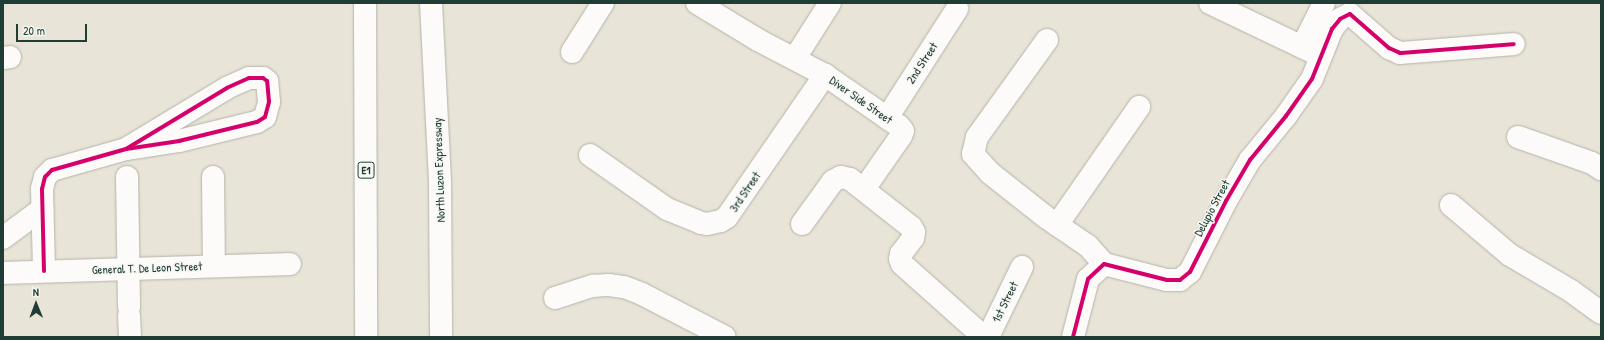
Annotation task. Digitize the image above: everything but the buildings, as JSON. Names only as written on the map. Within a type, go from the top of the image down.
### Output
[{"type":"main road","name":"E1","points":[[365,3],[366,337]]},
{"type":"main road","name":"North Luzon Expressway","points":[[431,3],[435,57],[440,182],[441,337]]},
{"type":"main road","points":[[435,57],[440,3]]},
{"type":"main road","points":[[572,52],[603,3]]},
{"type":"main road","points":[[795,58],[830,3]]},
{"type":"main road","points":[[1210,3],[1312,52],[1324,3]]},
{"type":"main road","name":"Diver Side Street","points":[[703,4],[758,40],[825,75],[887,118],[903,131],[864,189]]},
{"type":"main road","name":"2nd Street","points":[[887,118],[957,9]]},
{"type":"main road","name":"Delupio Street","points":[[1104,264],[1167,280],[1180,280],[1190,272],[1226,201],[1250,160],[1286,116],[1312,79],[1312,52],[1340,19],[1350,14],[1389,48],[1400,53],[1514,44]]},
{"type":"main road","points":[[1047,40],[977,136],[973,154],[990,173],[1057,225],[1088,246],[1104,264],[1088,279],[1073,337]]},
{"type":"main road","name":"3rd Street","points":[[590,155],[667,209],[701,223],[707,224],[722,221],[727,217],[825,75]]},
{"type":"main road","points":[[44,271],[42,189],[45,177],[52,170],[126,149],[179,141],[257,122],[264,117],[269,102],[267,81],[263,78],[249,78],[227,88],[126,149]]},
{"type":"main road","points":[[1057,225],[1139,107]]},
{"type":"main road","points":[[1518,137],[1592,164],[1601,169]]},
{"type":"main road","points":[[127,177],[129,320]]},
{"type":"main road","points":[[213,177],[214,266]]},
{"type":"main road","points":[[802,224],[833,181],[841,177],[850,179],[912,227],[914,232],[913,238],[901,254],[900,259],[902,264],[984,337]]},
{"type":"main road","points":[[1452,205],[1510,255],[1571,291],[1601,313]]},
{"type":"main road","points":[[3,238],[42,209]]},
{"type":"main road","name":"General T. De Leon Street","points":[[3,273],[290,264]]},
{"type":"main road","name":"1st Street","points":[[988,337],[1022,267]]},
{"type":"main road","points":[[555,298],[593,286],[609,285],[624,287],[642,294],[725,337]]},
{"type":"cycle path","points":[[1073,337],[1088,279],[1104,264],[1167,280],[1180,280],[1190,272],[1226,201],[1250,160],[1286,116],[1312,79],[1332,29],[1340,19],[1350,14],[1389,48],[1400,53],[1514,44]]},
{"type":"cycle path","points":[[44,271],[42,189],[45,177],[52,170],[126,149],[179,141],[257,122],[265,117],[269,102],[267,81],[263,78],[249,78],[227,88],[126,149]]}]
